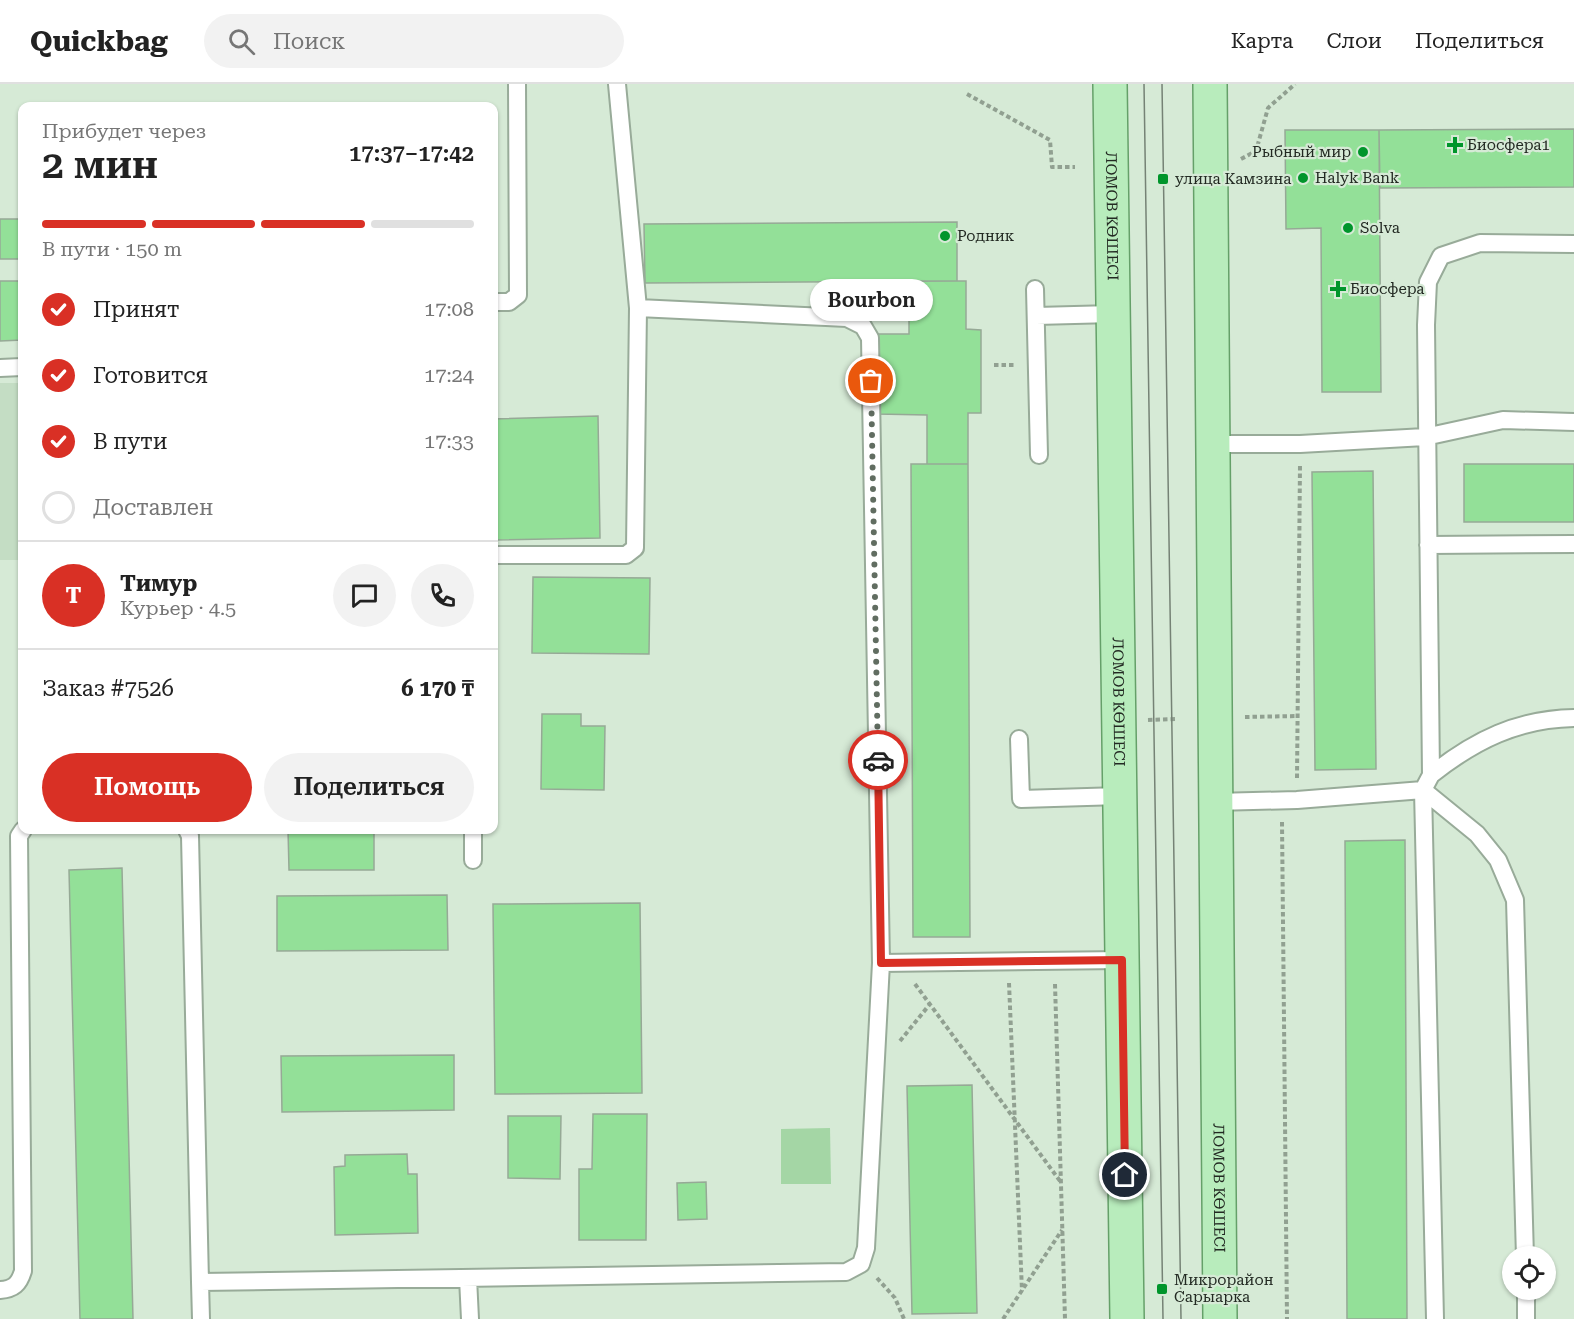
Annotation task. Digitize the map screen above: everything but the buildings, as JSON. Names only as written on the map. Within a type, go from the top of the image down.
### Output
[{"type":"main road","name":"ЛОМОВ КӨШЕСІ","points":[[1110,84],[1127,1319]]},
{"type":"main road","name":"ЛОМОВ КӨШЕСІ","points":[[1210,84],[1220,1319]]},
{"type":"lane","points":[[498,302],[509,302],[518,295],[517,84]]},
{"type":"lane","points":[[498,555],[626,555],[635,548],[638,308],[617,84]]},
{"type":"lane","points":[[1431,774],[1425,437],[1428,282],[1441,256],[1480,243],[1574,244]]},
{"type":"lane","points":[[1035,289],[1039,455]]},
{"type":"lane","points":[[200,1282],[846,1272],[861,1264],[866,1248],[881,963],[870,338],[863,326],[847,318],[638,308]]},
{"type":"lane","points":[[1036,316],[1113,314]]},
{"type":"lane","points":[[0,368],[18,367]]},
{"type":"lane","points":[[1213,444],[1300,444],[1425,437],[1503,420],[1574,422]]},
{"type":"lane","points":[[1428,545],[1574,544]]},
{"type":"lane","points":[[1435,1319],[1423,790],[1431,774],[1464,749],[1508,729],[1574,718]]},
{"type":"lane","points":[[1019,739],[1021,799],[1119,796]]},
{"type":"lane","points":[[1215,802],[1289,800],[1423,790],[1477,834],[1498,860],[1515,900],[1525,1246]]},
{"type":"lane","points":[[0,1290],[9,1289],[19,1283],[23,1271],[20,834]]},
{"type":"lane","points":[[189,834],[201,1319]]},
{"type":"lane","points":[[473,834],[473,860]]},
{"type":"lane","points":[[881,963],[1122,960]]},
{"type":"lane","points":[[468,1278],[470,1319]]},
{"type":"lane","points":[[1526,1300],[1526,1319]]},
{"type":"path","points":[[1235,163],[1256,151],[1268,108],[1295,84]]},
{"type":"path","points":[[966,94],[1050,140],[1052,167],[1075,167]]},
{"type":"path","points":[[1287,1319],[1289,800],[1297,716],[1300,444]]},
{"type":"path","points":[[1238,717],[1297,716]]},
{"type":"path","points":[[1144,720],[1177,719]]},
{"type":"path","points":[[1055,961],[1065,1319]]},
{"type":"path","points":[[1008,962],[1017,1122],[1022,1291]]},
{"type":"path","points":[[899,963],[1061,1182]]},
{"type":"path","points":[[876,1072],[930,1004]]},
{"type":"path","points":[[1003,1319],[1062,1230]]},
{"type":"path","points":[[861,1264],[889,1290],[904,1319]]},
{"type":"shaded area","points":[[0,383],[18,383],[18,560],[0,560]]},
{"type":"green space","points":[[830,1128],[831,1184],[781,1184],[781,1129]]},
{"type":"tram line","points":[[1144,84],[1163,1319]]},
{"type":"tram line","points":[[1162,84],[1181,1319]]},
{"type":"way so far","points":[[871,381],[878,760]]},
{"type":"place","name":"Биосфера1","points":[[1455,145]]},
{"type":"place","name":"Рыбный мир","points":[[1363,152]]},
{"type":"place","name":"Halyk Bank","points":[[1303,178]]},
{"type":"place","name":"улица Камзина","points":[[1163,179]]},
{"type":"place","name":"Solva","points":[[1348,228]]},
{"type":"place","name":"Родник","points":[[945,236]]},
{"type":"place","name":"Биосфера","points":[[1338,289]]},
{"type":"place","name":"Bourbon","points":[[871,381]]},
{"type":"place","name":"Микрорайон Сарыарка","points":[[1162,1289]]},
{"type":"route","points":[[878,760],[881,963],[1122,960],[1125,1175]]}]
